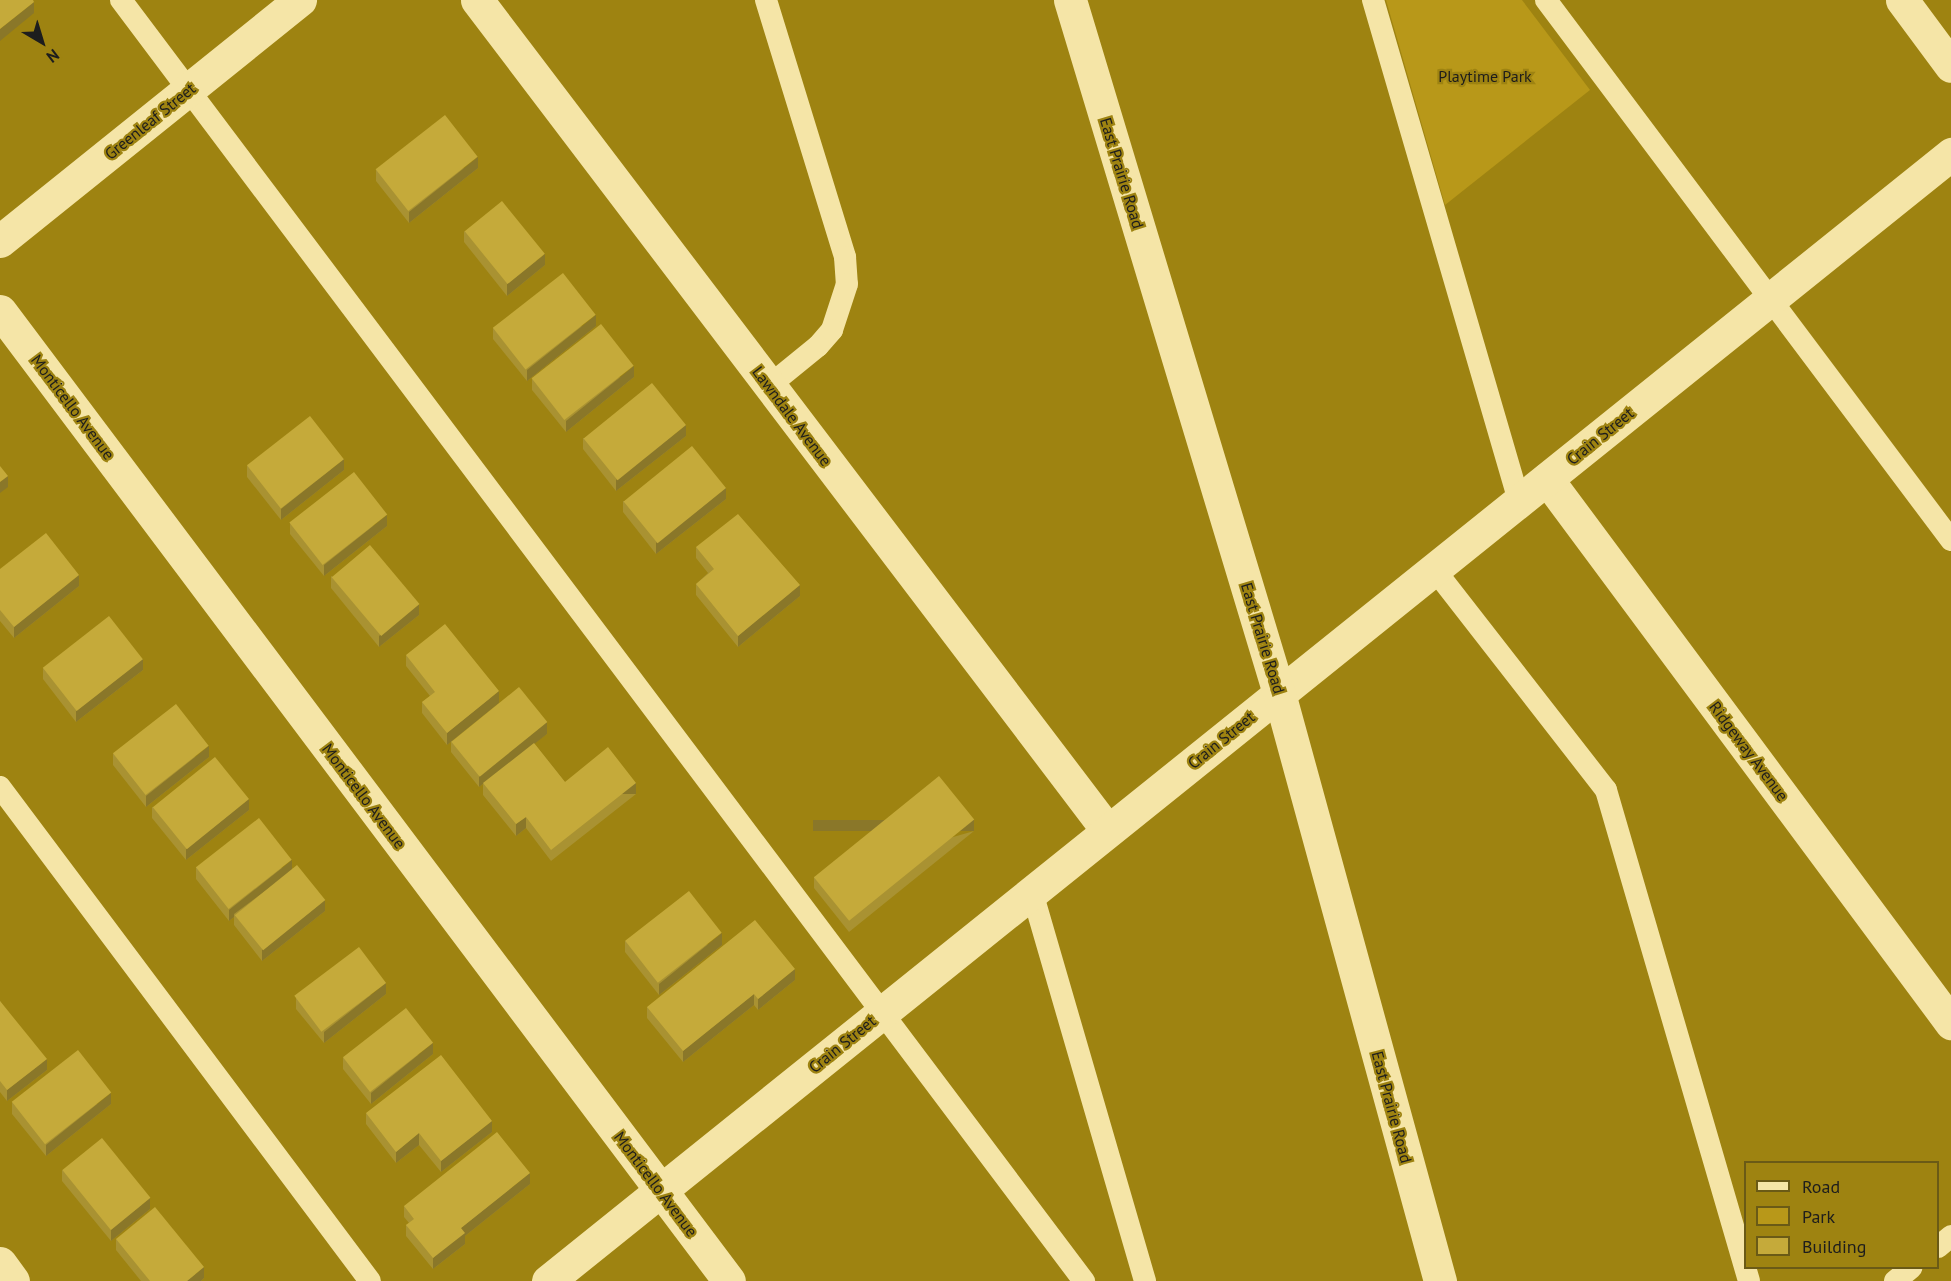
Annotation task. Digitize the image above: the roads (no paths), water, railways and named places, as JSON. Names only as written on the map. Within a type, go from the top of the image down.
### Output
[{"type":"street","name":"Greenleaf Street","points":[[0,241],[300,0]]},
{"type":"street","name":"Lawndale Avenue","points":[[477,0],[1108,831]]},
{"type":"street","name":"East Prairie Road","points":[[1070,0],[1279,693],[1440,1281]]},
{"type":"street","points":[[1902,0],[1951,66]]},
{"type":"street","name":"Crain Street","points":[[548,1281],[1951,154]]},
{"type":"street","name":"Monticello Avenue","points":[[0,311],[729,1281]]},
{"type":"street","name":"Ridgeway Avenue","points":[[1546,479],[1951,1023]]},
{"type":"street","points":[[0,1263],[14,1281]]},
{"type":"lane","points":[[121,0],[884,1011],[1084,1281]]},
{"type":"lane","points":[[766,0],[845,257],[847,285],[832,330],[818,346],[769,386]]},
{"type":"lane","points":[[1373,0],[1519,501]]},
{"type":"lane","points":[[1546,0],[1951,540]]},
{"type":"lane","points":[[1434,569],[1606,790],[1744,1264]]},
{"type":"lane","points":[[0,787],[370,1281]]},
{"type":"lane","points":[[1032,892],[1145,1281]]},
{"type":"lane","points":[[1939,1246],[1951,1236]]},
{"type":"lane","points":[[1894,1281],[1910,1269]]},
{"type":"park label","name":"Playtime Park","points":[[1485,76]]}]
